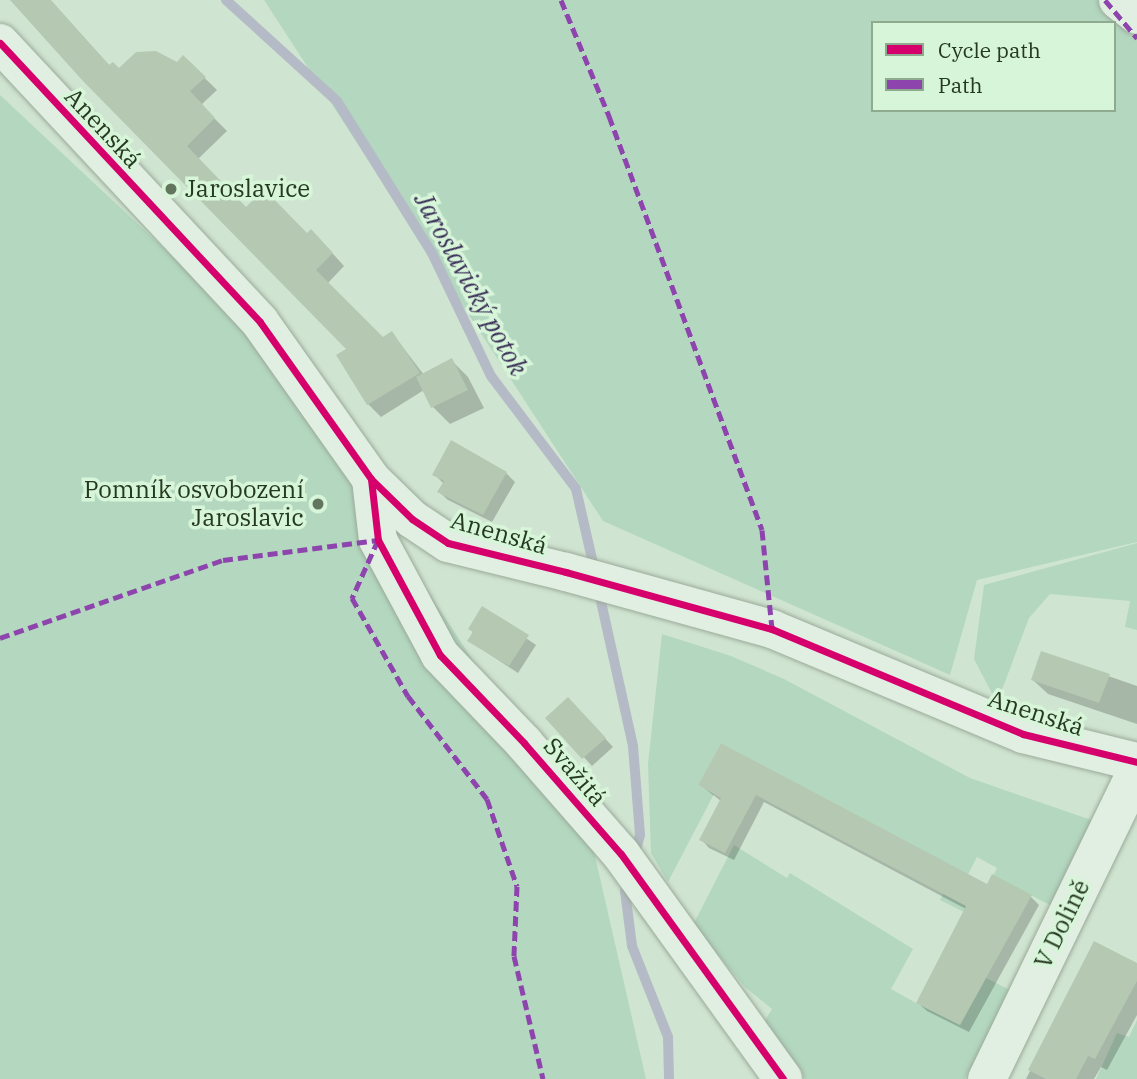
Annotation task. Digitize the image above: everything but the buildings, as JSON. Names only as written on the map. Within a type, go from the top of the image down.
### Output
[{"type":"street","points":[[1118,0],[1137,15]]},
{"type":"street","name":"Anenská","points":[[0,43],[260,322],[371,479],[412,519],[448,544],[566,572],[772,629],[1023,733],[1137,762]]},
{"type":"street","name":"Svažitá","points":[[371,479],[378,540],[440,655],[524,743],[631,868],[783,1079]]},
{"type":"street","name":"V Dolině","points":[[987,1079],[1137,770]]},
{"type":"green space","points":[[264,0],[1137,0],[1137,542],[977,580],[950,675],[603,521]]},
{"type":"green space","points":[[0,95],[267,345],[592,843],[646,1079],[0,1079]]},
{"type":"green space","points":[[1137,543],[1137,630],[1125,627],[1130,601],[1050,594],[1029,618],[997,703],[974,659],[984,585]]},
{"type":"green space","points":[[662,634],[731,656],[784,679],[970,778],[1097,822],[1060,910],[993,876],[997,868],[977,857],[962,886],[981,896],[968,914],[940,900],[956,869],[721,743],[698,785],[714,794],[668,882],[651,853],[648,764]]},
{"type":"green space","points":[[734,845],[787,878],[790,873],[913,949],[891,989],[916,1003],[960,1025],[986,978],[1014,992],[965,1079],[805,1079],[764,1022],[772,1009],[745,987],[693,925]]},
{"type":"green space","points":[[1137,1020],[1137,1079],[1096,1079],[1117,1033],[1129,1037]]},
{"type":"waterway","name":"Jaroslavický potok","points":[[226,0],[337,101],[432,253],[491,376],[576,489],[595,572]]},
{"type":"waterway","name":"Jaroslavický potok","points":[[598,588],[633,746],[640,835],[634,857]]},
{"type":"waterway","name":"Jaroslavický potok","points":[[628,880],[625,891],[632,946],[668,1037],[669,1079]]},
{"type":"marked path","points":[[561,0],[609,116],[762,530],[772,629]]},
{"type":"marked path","points":[[1105,0],[1137,38]]},
{"type":"marked path","points":[[378,540],[352,598],[408,696],[487,799],[517,886],[514,956],[543,1079]]},
{"type":"marked path","points":[[0,638],[223,560],[378,540]]},
{"type":"cycle path","points":[[0,43],[260,322],[371,479],[412,519],[448,543],[566,572],[772,629],[1023,734],[1137,762]]},
{"type":"cycle path","points":[[371,479],[378,540],[440,655],[524,743],[621,854],[783,1079]]},
{"type":"place","name":"Jaroslavice","points":[[171,189]]},
{"type":"place","name":"Pomník osvobození Jaroslavic","points":[[318,504]]}]
